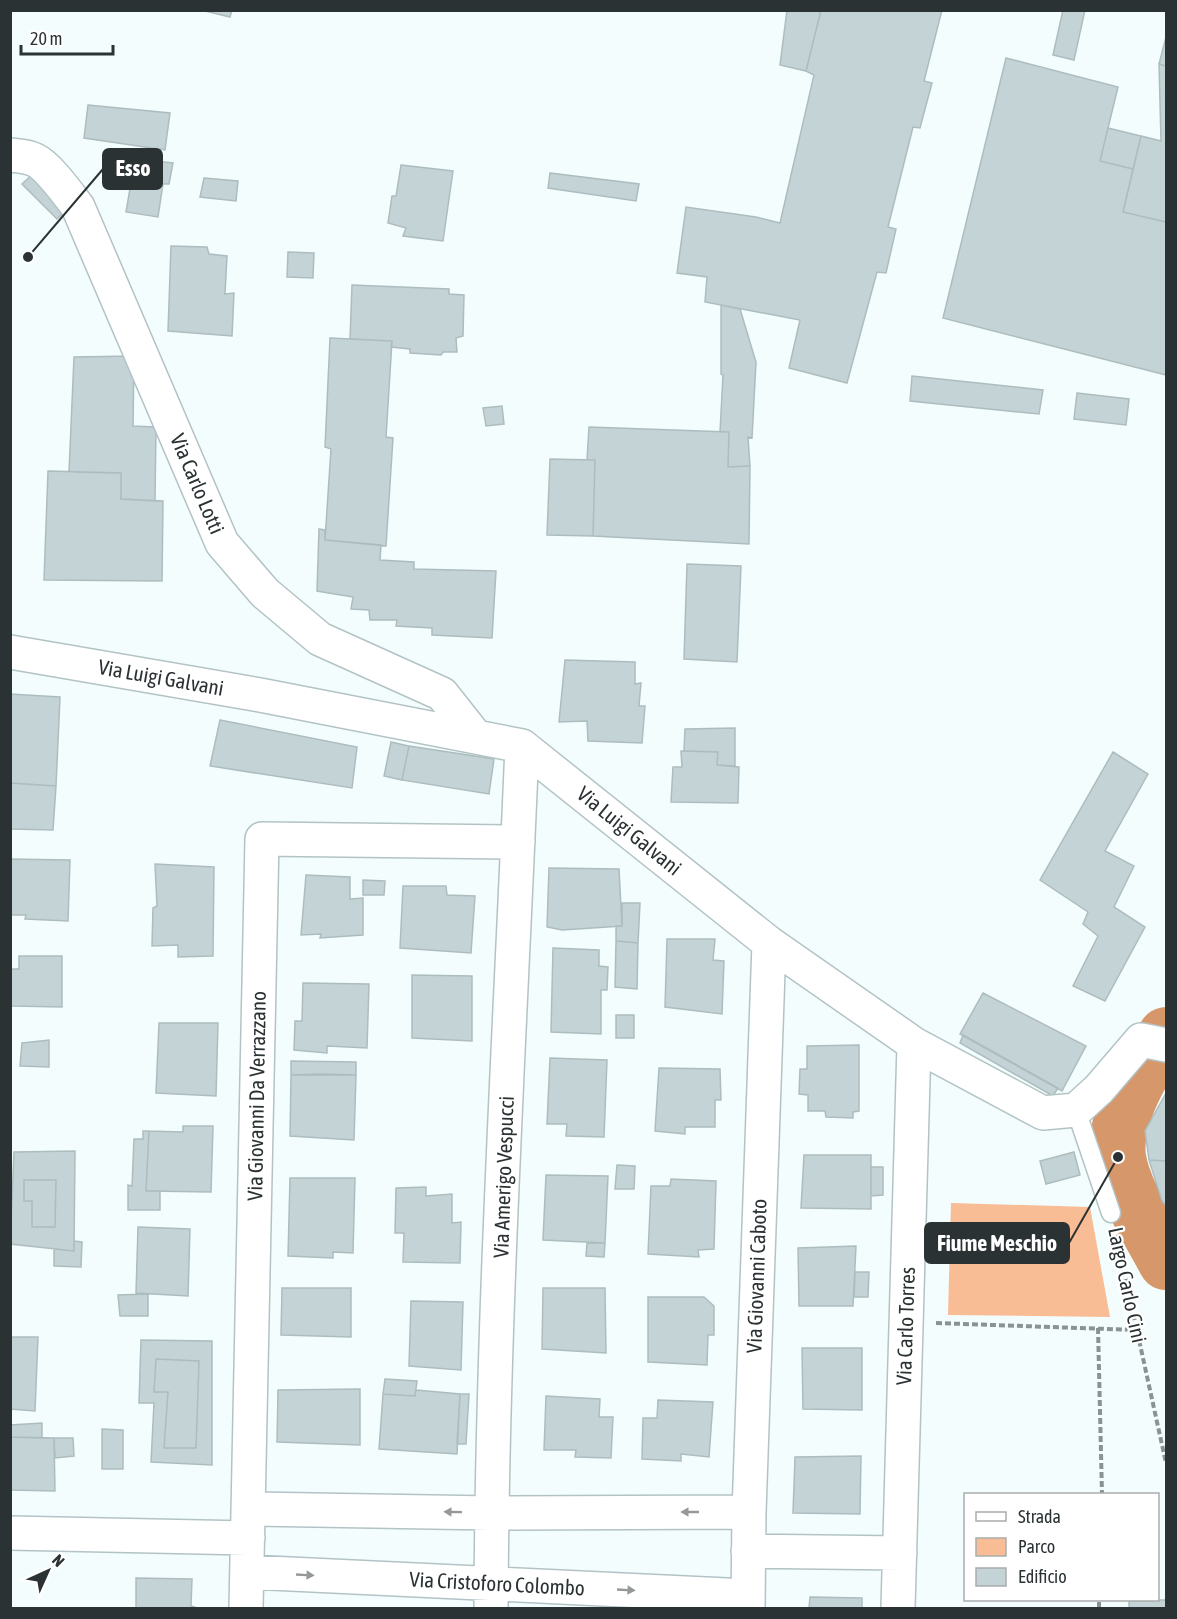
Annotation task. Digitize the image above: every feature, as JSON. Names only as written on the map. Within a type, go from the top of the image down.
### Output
[{"type":"street","name":"Via Carlo Lotti","points":[[10,155],[37,160],[78,207],[222,543],[265,593],[320,639],[442,694],[476,737]]},
{"type":"street","name":"Via Luigi Galvani","points":[[10,652],[260,694],[522,746],[769,944],[914,1044],[1043,1113],[1076,1110]]},
{"type":"street","name":"Via Amerigo Vespucci","points":[[491,1596],[491,1513],[500,1259],[522,746]]},
{"type":"street","name":"Via Giovanni Da Verrazzano","points":[[246,1608],[262,839],[518,842]]},
{"type":"street","name":"Via Giovanni Caboto","points":[[748,1602],[749,1512],[769,944]]},
{"type":"street","points":[[1076,1110],[1154,1043]]},
{"type":"street","name":"Via Carlo Torres","points":[[898,1608],[914,1044]]},
{"type":"street","points":[[10,1533],[491,1513],[749,1512]]},
{"type":"street","points":[[748,1551],[900,1553]]},
{"type":"street","name":"Via Cristoforo Colombo","points":[[247,1572],[491,1596],[748,1602]]},
{"type":"lane","name":"Largo Carlo Cini","points":[[1076,1110],[1111,1213]]},
{"type":"path","name":"Largo Carlo Cini","points":[[1111,1213],[1167,1463]]},
{"type":"path","points":[[937,1311],[936,1323],[1137,1330]]},
{"type":"path","points":[[1098,1328],[1102,1493]]},
{"type":"green space","points":[[951,1203],[1090,1207],[1110,1317],[948,1315]]},
{"type":"building","points":[[201,10],[232,10],[230,17]]},
{"type":"building","points":[[787,10],[821,10],[806,71],[780,65]]},
{"type":"building","points":[[821,10],[942,10],[924,81],[932,83],[920,128],[913,127],[888,227],[896,229],[886,273],[877,272],[847,383],[789,368],[800,320],[705,302],[707,277],[677,273],[686,207],[756,217],[780,223],[814,75],[806,71]]},
{"type":"building","points":[[1063,10],[1085,10],[1074,60],[1053,55]]},
{"type":"building","points":[[1166,37],[1166,66],[1159,64]]},
{"type":"building","points":[[1006,58],[1118,87],[1100,161],[1133,169],[1123,212],[1166,222],[1166,375],[943,318]]},
{"type":"building","points":[[1159,64],[1166,66],[1166,222],[1123,212],[1141,136],[1161,141]]},
{"type":"building","points":[[88,105],[170,113],[165,150],[84,138]]},
{"type":"building","points":[[1108,128],[1141,136],[1133,169],[1100,161]]},
{"type":"building","points":[[135,159],[173,163],[169,184],[163,184],[158,217],[126,212]]},
{"type":"building","points":[[401,165],[453,171],[443,241],[403,236],[406,228],[388,223],[392,196],[396,196]]},
{"type":"building","points":[[34,173],[68,208],[57,219],[22,184]]},
{"type":"building","points":[[550,173],[639,184],[636,201],[548,188]]},
{"type":"building","points":[[204,178],[238,181],[236,201],[200,197]]},
{"type":"building","points":[[171,246],[207,247],[209,254],[227,256],[225,294],[234,293],[232,336],[168,331]]},
{"type":"building","points":[[288,252],[314,253],[313,278],[287,277]]},
{"type":"building","points":[[352,285],[449,289],[449,294],[464,295],[463,336],[456,338],[457,352],[443,352],[441,355],[410,353],[410,349],[391,347],[392,341],[350,339]]},
{"type":"building","points":[[721,305],[740,309],[756,362],[752,438],[748,437],[750,466],[728,467],[729,432],[720,432],[723,375],[721,374]]},
{"type":"building","points":[[330,338],[392,341],[386,437],[393,438],[386,546],[325,540],[331,449],[325,447]]},
{"type":"building","points":[[134,356],[133,426],[156,427],[155,501],[121,499],[121,473],[69,472],[74,357]]},
{"type":"building","points":[[912,376],[1043,390],[1039,414],[910,401]]},
{"type":"building","points":[[1077,393],[1129,399],[1126,425],[1074,419]]},
{"type":"building","points":[[502,406],[504,424],[486,426],[483,408]]},
{"type":"building","points":[[589,427],[729,432],[728,467],[750,466],[749,544],[593,536],[595,460],[587,460]]},
{"type":"building","points":[[550,459],[595,460],[593,536],[547,535]]},
{"type":"building","points":[[48,471],[121,473],[121,499],[163,501],[162,581],[44,580]]},
{"type":"building","points":[[319,529],[325,530],[325,540],[381,545],[380,560],[414,562],[414,569],[496,571],[492,638],[432,635],[432,628],[396,626],[397,620],[370,620],[369,610],[351,609],[353,597],[317,591]]},
{"type":"building","points":[[687,564],[741,566],[737,662],[684,659]]},
{"type":"building","points":[[565,660],[635,662],[635,684],[641,683],[639,706],[645,706],[642,743],[588,741],[587,721],[559,722]]},
{"type":"building","points":[[10,694],[60,697],[56,786],[10,783]]},
{"type":"building","points":[[220,720],[357,747],[352,788],[210,766]]},
{"type":"building","points":[[735,728],[735,766],[717,765],[718,752],[684,751],[685,729]]},
{"type":"building","points":[[391,742],[409,746],[402,780],[384,776]]},
{"type":"building","points":[[409,746],[494,759],[489,794],[402,780]]},
{"type":"building","points":[[681,751],[718,752],[717,765],[739,767],[738,803],[671,802],[673,767],[682,767]]},
{"type":"building","points":[[1113,752],[1148,774],[1105,851],[1134,866],[1114,907],[1145,927],[1105,1001],[1073,986],[1098,936],[1083,924],[1088,912],[1040,880]]},
{"type":"building","points":[[10,783],[56,786],[53,830],[10,829]]},
{"type":"building","points":[[10,859],[70,860],[68,921],[25,919],[26,915],[10,915]]},
{"type":"building","points":[[155,864],[214,867],[213,956],[178,957],[178,945],[152,946],[153,908],[157,906]]},
{"type":"building","points":[[549,868],[619,869],[622,926],[562,930],[547,927]]},
{"type":"building","points":[[306,875],[350,877],[350,899],[363,898],[363,935],[320,938],[321,934],[301,935]]},
{"type":"building","points":[[363,880],[385,881],[384,895],[363,895]]},
{"type":"building","points":[[403,886],[446,886],[447,895],[475,896],[471,953],[400,948]]},
{"type":"building","points":[[622,903],[640,903],[638,943],[616,941],[616,926],[622,926]]},
{"type":"building","points":[[667,939],[715,939],[713,960],[724,961],[722,1014],[665,1007]]},
{"type":"building","points":[[616,941],[638,943],[637,989],[615,987]]},
{"type":"building","points":[[553,948],[599,950],[599,966],[608,967],[607,990],[601,990],[601,1034],[551,1032]]},
{"type":"building","points":[[19,956],[62,956],[62,1007],[11,1006],[11,969],[19,969]]},
{"type":"building","points":[[412,975],[472,976],[472,1041],[412,1038]]},
{"type":"building","points":[[303,983],[369,984],[367,1048],[327,1046],[327,1053],[294,1050],[295,1021],[302,1021]]},
{"type":"building","points":[[983,993],[1086,1046],[1062,1091],[960,1034]]},
{"type":"building","points":[[616,1015],[634,1015],[634,1038],[616,1038]]},
{"type":"building","points":[[159,1023],[218,1023],[216,1096],[156,1093]]},
{"type":"building","points":[[963,1035],[1058,1088],[1053,1096],[960,1043]]},
{"type":"building","points":[[49,1040],[49,1067],[20,1066],[22,1043]]},
{"type":"building","points":[[859,1045],[859,1111],[853,1112],[853,1118],[826,1117],[825,1111],[808,1111],[808,1095],[799,1094],[800,1069],[807,1069],[807,1046]]},
{"type":"building","points":[[550,1058],[607,1060],[604,1137],[566,1136],[567,1124],[547,1124]]},
{"type":"building","points":[[291,1061],[356,1062],[356,1075],[291,1075]]},
{"type":"building","points":[[659,1068],[720,1069],[721,1100],[715,1100],[715,1127],[685,1127],[685,1134],[655,1131]]},
{"type":"building","points":[[291,1075],[356,1075],[354,1140],[290,1136]]},
{"type":"building","points":[[1166,1093],[1166,1161],[1149,1160],[1145,1131]]},
{"type":"building","points":[[183,1126],[213,1126],[211,1192],[146,1191],[149,1131],[183,1132]]},
{"type":"building","points":[[143,1131],[149,1131],[146,1191],[160,1191],[160,1210],[128,1210],[128,1185],[132,1186],[134,1139],[143,1139]]},
{"type":"building","points":[[75,1151],[74,1251],[10,1244],[14,1152]]},
{"type":"building","points":[[1074,1152],[1080,1175],[1046,1184],[1040,1161]]},
{"type":"building","points":[[804,1155],[871,1155],[871,1209],[801,1208]]},
{"type":"building","points":[[1149,1160],[1166,1161],[1166,1206],[1162,1201]]},
{"type":"building","points":[[617,1165],[635,1166],[634,1189],[615,1189]]},
{"type":"building","points":[[871,1167],[883,1167],[883,1195],[871,1196]]},
{"type":"building","points":[[546,1175],[608,1176],[605,1243],[543,1240]]},
{"type":"building","points":[[290,1178],[355,1178],[353,1253],[333,1252],[333,1258],[288,1256]]},
{"type":"building","points":[[671,1179],[716,1181],[714,1249],[698,1250],[699,1257],[648,1254],[651,1186],[670,1186]]},
{"type":"building","points":[[24,1180],[56,1180],[55,1227],[32,1227],[32,1201],[24,1201]]},
{"type":"building","points":[[426,1187],[426,1196],[452,1194],[452,1223],[461,1222],[460,1263],[403,1262],[404,1233],[395,1233],[396,1188]]},
{"type":"building","points":[[138,1227],[190,1229],[188,1296],[136,1293]]},
{"type":"building","points":[[74,1241],[82,1242],[81,1267],[54,1266],[54,1249],[74,1251]]},
{"type":"building","points":[[587,1243],[605,1243],[604,1257],[586,1256]]},
{"type":"building","points":[[856,1246],[853,1306],[799,1306],[798,1248]]},
{"type":"building","points":[[855,1272],[869,1272],[868,1297],[854,1297]]},
{"type":"building","points":[[282,1288],[351,1288],[351,1337],[281,1335]]},
{"type":"building","points":[[543,1288],[605,1288],[606,1353],[542,1349]]},
{"type":"building","points":[[148,1294],[148,1316],[120,1316],[118,1295]]},
{"type":"building","points":[[648,1297],[704,1297],[714,1306],[714,1335],[708,1335],[707,1365],[648,1362]]},
{"type":"building","points":[[411,1301],[463,1302],[461,1370],[409,1366]]},
{"type":"building","points":[[10,1337],[38,1337],[35,1411],[10,1409]]},
{"type":"building","points":[[141,1340],[212,1341],[212,1465],[151,1462],[154,1403],[139,1403]]},
{"type":"building","points":[[802,1348],[862,1348],[862,1410],[803,1409]]},
{"type":"building","points":[[156,1359],[199,1361],[196,1448],[164,1448],[168,1392],[154,1392]]},
{"type":"building","points":[[385,1379],[417,1381],[415,1396],[383,1394]]},
{"type":"building","points":[[360,1389],[360,1445],[277,1442],[278,1390]]},
{"type":"building","points":[[416,1390],[460,1394],[457,1454],[379,1449],[383,1394],[415,1396]]},
{"type":"building","points":[[460,1394],[469,1394],[466,1444],[457,1444]]},
{"type":"building","points":[[546,1396],[600,1399],[599,1417],[613,1417],[611,1458],[575,1457],[576,1450],[544,1450]]},
{"type":"building","points":[[658,1400],[713,1402],[709,1457],[681,1454],[681,1461],[642,1459],[643,1418],[657,1418]]},
{"type":"building","points":[[42,1423],[42,1438],[10,1437],[10,1425]]},
{"type":"building","points":[[102,1429],[123,1430],[123,1469],[102,1469]]},
{"type":"building","points":[[10,1437],[54,1438],[55,1491],[10,1490]]},
{"type":"building","points":[[54,1438],[73,1438],[74,1456],[55,1458]]},
{"type":"building","points":[[861,1456],[860,1514],[793,1513],[795,1457]]},
{"type":"building","points":[[136,1578],[192,1579],[191,1606],[197,1608],[136,1608]]},
{"type":"building","points":[[810,1597],[862,1598],[862,1608],[809,1608]]},
{"type":"building","points":[[1166,1600],[1166,1608],[1129,1608],[1129,1601]]},
{"type":"waterway","points":[[1166,1035],[1132,1093],[1120,1125],[1118,1142],[1118,1157],[1125,1183],[1166,1262]]},
{"type":"place","name":"Esso","points":[[28,257]]},
{"type":"place","name":"Fiume Meschio","points":[[1118,1157]]}]
